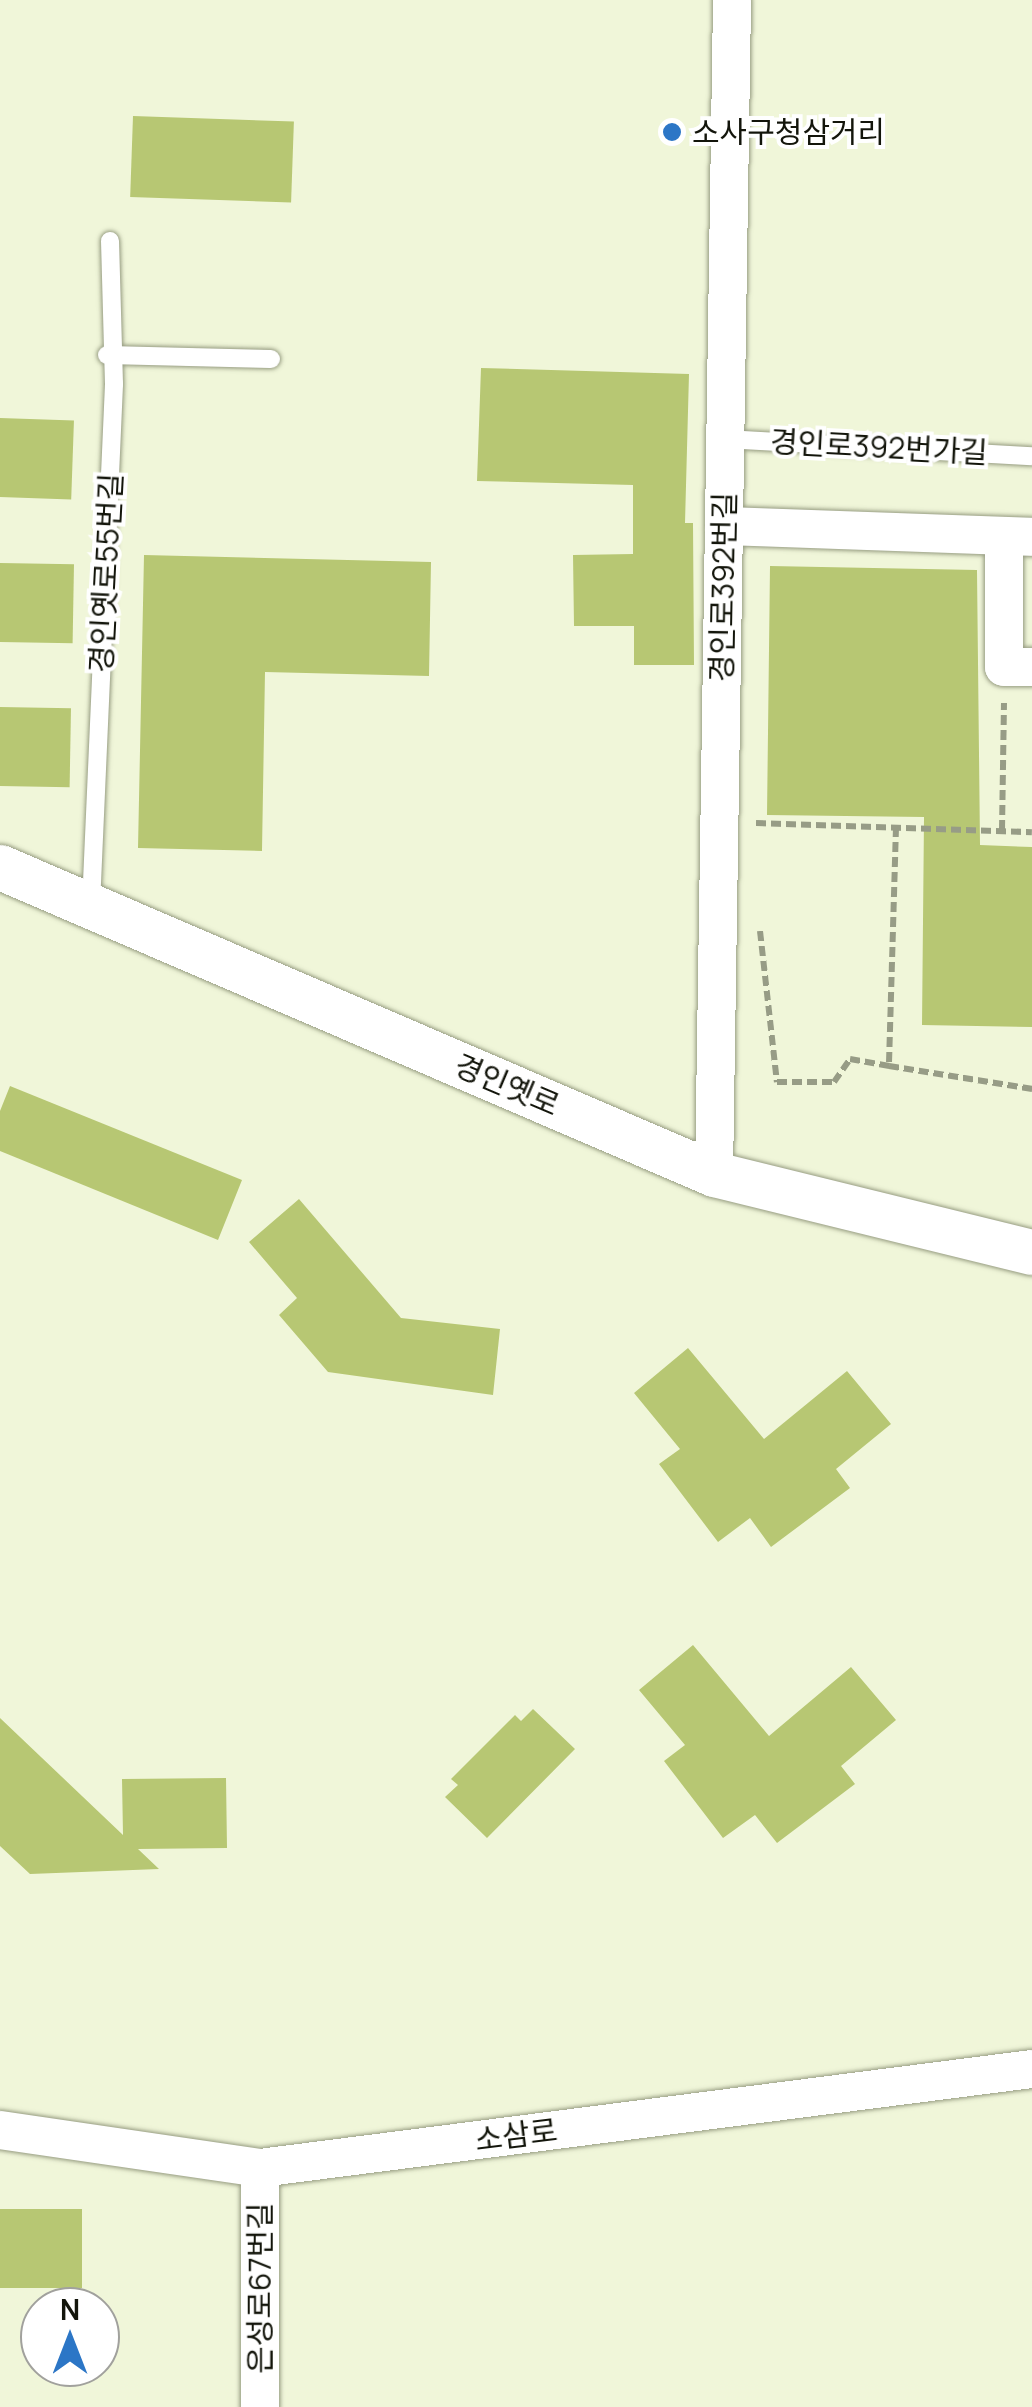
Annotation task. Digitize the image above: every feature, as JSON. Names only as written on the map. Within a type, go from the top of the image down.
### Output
[{"type":"street","name":"경인로392번길","points":[[714,1174],[732,0]]},
{"type":"street","points":[[724,526],[1018,536],[1018,667]]},
{"type":"street","name":"경인옛로","points":[[0,867],[714,1174],[1032,1252]]},
{"type":"street","name":"소삼로","points":[[0,2130],[260,2168],[1032,2068]]},
{"type":"street","name":"은성로67번길","points":[[260,2168],[260,2407]]},
{"type":"lane","name":"경인옛로55번길","points":[[91,906],[114,384],[108,354],[110,241]]},
{"type":"lane","points":[[108,354],[271,359]]},
{"type":"lane","name":"경인로392번가길","points":[[726,439],[1032,456]]},
{"type":"path","points":[[1002,831],[1018,667]]},
{"type":"path","points":[[720,821],[1032,832]]},
{"type":"path","points":[[889,1066],[896,828]]},
{"type":"path","points":[[760,924],[777,1082],[834,1082],[850,1060],[1032,1089]]},
{"type":"building","points":[[133,116],[294,122],[291,203],[130,197]]},
{"type":"building","points":[[481,368],[689,374],[685,523],[693,523],[694,665],[634,665],[634,626],[574,626],[573,555],[633,554],[633,485],[477,481]]},
{"type":"building","points":[[0,418],[74,421],[71,500],[0,497]]},
{"type":"building","points":[[144,555],[431,562],[429,676],[265,672],[262,851],[138,848]]},
{"type":"building","points":[[0,563],[74,564],[73,643],[0,642]]},
{"type":"building","points":[[770,566],[977,570],[980,845],[1032,847],[1032,1027],[922,1025],[924,817],[767,815]]},
{"type":"building","points":[[0,707],[71,708],[70,787],[0,786]]},
{"type":"building","points":[[10,1086],[242,1180],[218,1240],[0,1151],[0,1111]]},
{"type":"building","points":[[299,1199],[401,1318],[500,1329],[493,1395],[328,1372],[279,1315],[297,1298],[249,1242]]},
{"type":"building","points":[[688,1348],[764,1439],[847,1371],[891,1424],[836,1469],[850,1488],[771,1547],[750,1518],[718,1542],[659,1464],[680,1449],[634,1393]]},
{"type":"building","points":[[693,1645],[769,1736],[851,1667],[896,1720],[841,1766],[855,1784],[777,1843],[755,1815],[723,1838],[664,1761],[685,1745],[639,1690]]},
{"type":"building","points":[[533,1709],[575,1749],[487,1838],[445,1797],[458,1785],[451,1779],[515,1715],[521,1721]]},
{"type":"building","points":[[0,1718],[123,1835],[122,1779],[226,1778],[227,1848],[138,1849],[159,1869],[30,1874],[0,1846]]},
{"type":"building","points":[[0,2209],[82,2209],[82,2287],[0,2288]]},
{"type":"place","name":"소사구청삼거리","points":[[672,132]]}]
